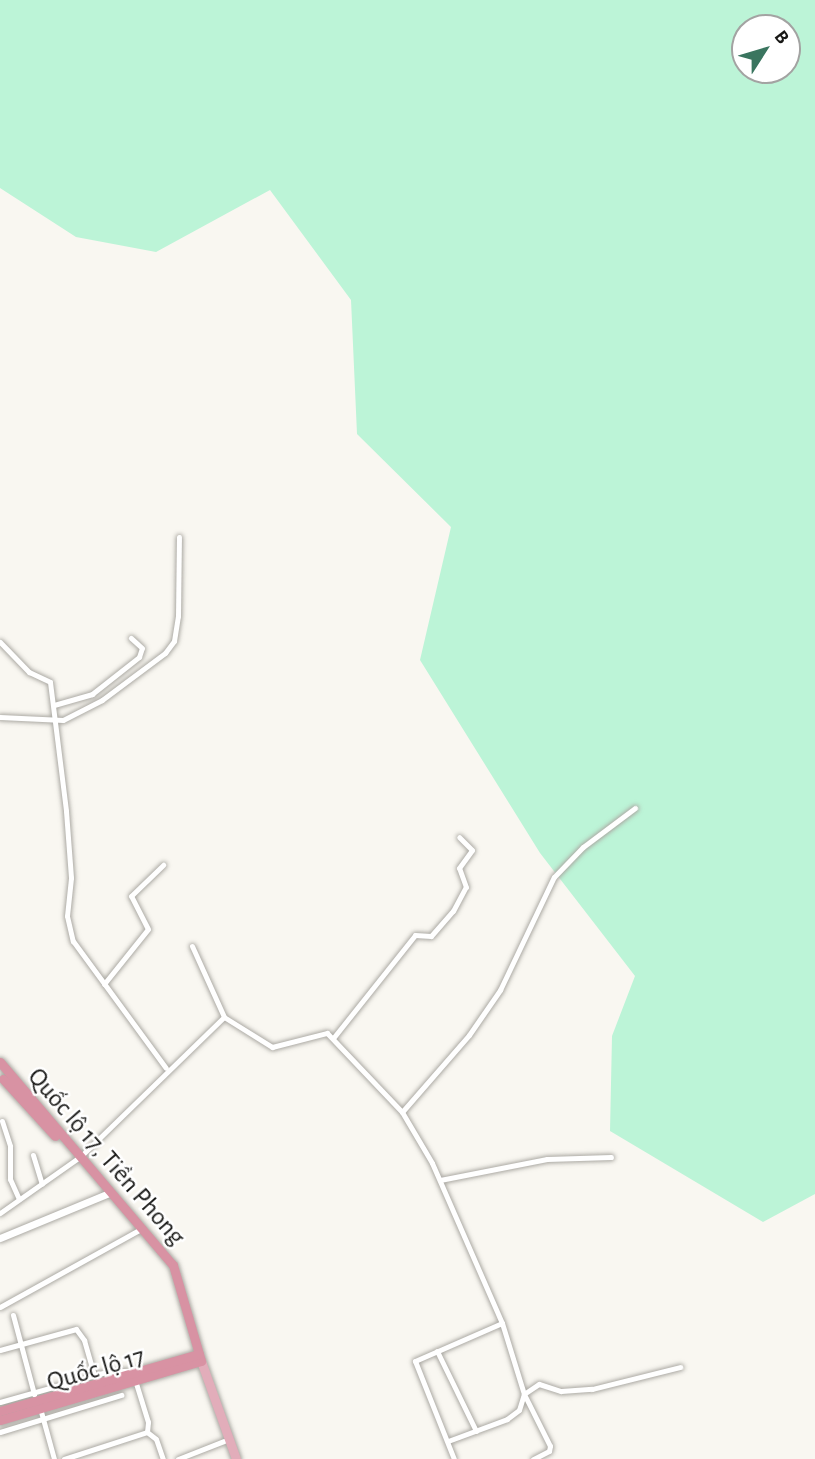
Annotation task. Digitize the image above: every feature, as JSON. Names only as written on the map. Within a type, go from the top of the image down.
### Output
[{"type":"highway","name":"Quốc lộ 17, Tiền Phong","points":[[0,1062],[78,1157]]},
{"type":"highway","points":[[0,1075],[100,1179],[141,1230],[177,1289],[198,1358]]},
{"type":"highway","name":"Quốc lộ 17, Tiền Phong","points":[[108,1189],[173,1265],[198,1358]]},
{"type":"highway","name":"Quốc lộ 17","points":[[0,1411],[198,1358]]},
{"type":"highway","name":"Quốc lộ 17","points":[[0,1420],[36,1401]]},
{"type":"main road","points":[[198,1358],[230,1459]]},
{"type":"main road","points":[[198,1358],[236,1459]]},
{"type":"street","points":[[0,718],[35,718],[52,723],[102,700],[174,640],[179,537]]},
{"type":"street","points":[[54,705],[92,694],[139,657],[142,648],[131,638]]},
{"type":"street","points":[[0,642],[29,672],[47,679],[54,705],[52,723],[71,862],[66,916],[73,941],[166,1068]]},
{"type":"street","points":[[402,1112],[469,1035],[500,990],[554,877],[583,847],[635,808]]},
{"type":"street","points":[[334,1037],[415,935],[431,936],[453,911],[466,887],[459,868],[472,850],[459,837]]},
{"type":"street","points":[[104,984],[148,929],[131,896],[163,865]]},
{"type":"street","points":[[192,946],[225,1017],[272,1047],[317,1032],[334,1037],[402,1112],[440,1180],[502,1324],[524,1394],[550,1446],[535,1459]]},
{"type":"street","points":[[0,1213],[78,1157],[166,1068],[225,1017]]},
{"type":"street","points":[[2,1121],[10,1146],[10,1179],[19,1199]]},
{"type":"street","points":[[33,1155],[42,1184]]},
{"type":"street","points":[[440,1180],[547,1159],[611,1157]]},
{"type":"street","points":[[0,1238],[108,1189]]},
{"type":"street","points":[[0,1307],[141,1230]]},
{"type":"street","points":[[13,1315],[54,1459]]},
{"type":"street","points":[[454,1459],[415,1360],[502,1324]]},
{"type":"street","points":[[0,1350],[76,1329],[84,1340],[94,1376]]},
{"type":"street","points":[[437,1351],[476,1431]]},
{"type":"street","points":[[448,1441],[507,1419],[519,1410],[524,1394],[538,1384],[561,1391],[592,1389],[680,1367]]},
{"type":"street","points":[[0,1402],[36,1401],[94,1376],[137,1376],[148,1422],[147,1432]]},
{"type":"street","points":[[0,1432],[121,1395]]},
{"type":"street","points":[[64,1459],[147,1432]]},
{"type":"street","points":[[147,1432],[156,1439],[163,1459]]},
{"type":"street","points":[[178,1459],[191,1457],[224,1441]]},
{"type":"green space","points":[[0,0],[815,0],[815,1194],[763,1222],[610,1131],[612,1036],[635,976],[540,853],[420,660],[451,527],[357,434],[351,300],[270,190],[156,252],[76,237],[0,188]]}]
